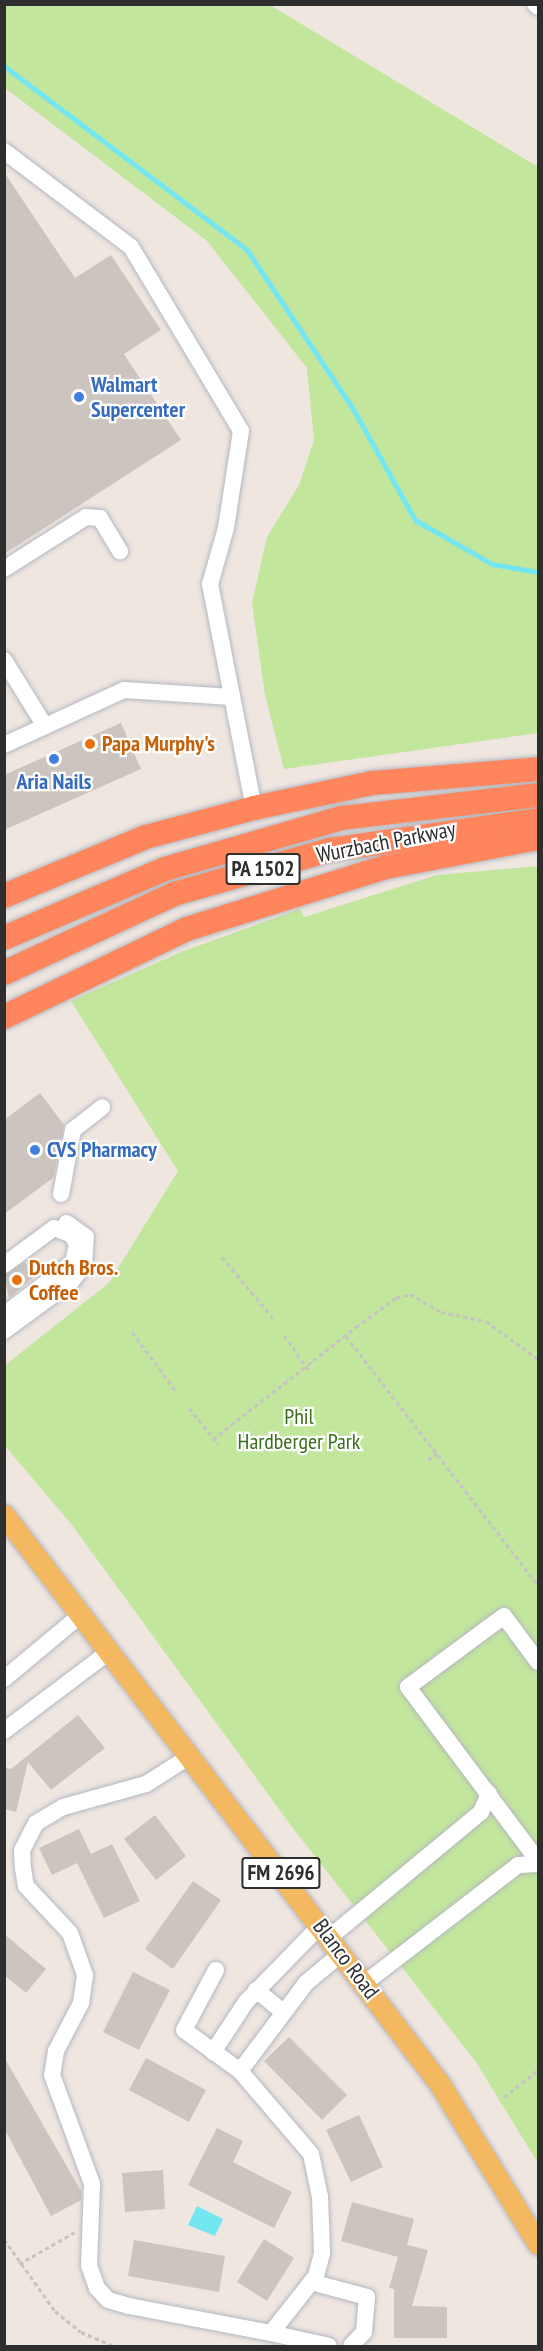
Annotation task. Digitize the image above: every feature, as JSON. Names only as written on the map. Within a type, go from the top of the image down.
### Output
[{"type":"highway","points":[[4,897],[146,837],[254,808],[373,783],[538,769]]},
{"type":"highway","name":"Wurzbach Parkway","points":[[4,938],[165,869],[342,818],[538,795]]},
{"type":"highway","name":"Wurzbach Parkway","points":[[4,973],[174,894],[330,850],[538,820]]},
{"type":"highway","points":[[4,1017],[187,929],[386,867],[538,838]]},
{"type":"main road","name":"Blanco Road","points":[[4,1515],[365,1983],[438,2083],[538,2244]]},
{"type":"lane","points":[[4,151],[131,248],[240,431],[226,528],[210,584],[254,808]]},
{"type":"lane","points":[[4,568],[86,517],[100,518],[120,551]]},
{"type":"lane","points":[[4,660],[45,726]]},
{"type":"lane","points":[[4,745],[131,689],[232,697]]},
{"type":"lane","points":[[61,1194],[73,1130],[102,1107]]},
{"type":"lane","points":[[4,1265],[65,1222],[79,1227],[88,1248],[84,1265],[71,1282],[4,1331]]},
{"type":"lane","points":[[4,1315],[73,1262],[77,1245],[72,1235],[54,1228]]},
{"type":"lane","points":[[4,1679],[82,1614]]},
{"type":"lane","points":[[365,1983],[518,1865],[538,1862],[408,1687],[504,1616],[538,1662]]},
{"type":"lane","points":[[4,1731],[110,1651]]},
{"type":"lane","points":[[190,1756],[137,1787],[63,1807],[36,1823],[22,1850],[26,1886],[70,1933],[85,1975],[81,2003],[56,2051],[52,2075],[92,2184],[89,2265],[97,2288],[108,2300],[328,2346]]},
{"type":"lane","points":[[213,2052],[256,1990],[331,1938],[481,1812],[489,1794]]},
{"type":"lane","points":[[240,2071],[282,2011],[306,1983],[331,1938]]},
{"type":"lane","points":[[216,1970],[184,2030],[240,2071],[311,2154],[322,2253],[311,2282],[271,2333]]},
{"type":"lane","points":[[256,1990],[282,2011]]},
{"type":"lane","points":[[311,2282],[368,2297],[364,2332],[351,2346]]},
{"type":"path","points":[[222,1257],[273,1318]]},
{"type":"path","points":[[213,1439],[396,1298],[410,1294],[441,1312],[486,1321],[538,1359]]},
{"type":"path","points":[[132,1332],[176,1391]]},
{"type":"path","points":[[284,1335],[310,1372]]},
{"type":"path","points":[[346,1336],[538,1585]]},
{"type":"path","points":[[189,1408],[218,1444]]},
{"type":"path","points":[[428,1460],[437,1453]]},
{"type":"path","points":[[504,2097],[538,2070]]},
{"type":"path","points":[[19,2265],[92,2222]]},
{"type":"path","points":[[4,2240],[19,2265],[68,2323],[114,2346]]},
{"type":"green space","points":[[4,5],[270,5],[538,167],[538,733],[284,769],[265,695],[252,603],[267,537],[299,485],[314,440],[307,368],[207,241],[5,88]]},
{"type":"green space","name":"Phil Hardberger Park","points":[[538,866],[538,2163],[476,2062],[292,1827],[72,1525],[5,1446],[4,1366],[109,1283],[178,1171],[71,1001],[181,952],[300,909],[304,917],[437,875]]},
{"type":"water","points":[[197,2206],[223,2219],[215,2236],[188,2225]]},
{"type":"building","name":"Walmart Supercenter","points":[[4,172],[75,278],[111,255],[161,330],[124,354],[181,440],[4,554]]},
{"type":"building","points":[[121,723],[141,769],[4,830],[4,775]]},
{"type":"building","name":"CVS Pharmacy","points":[[40,1093],[64,1125],[53,1178],[4,1214],[4,1120]]},
{"type":"building","name":"Dutch Bros. Coffee","points":[[25,1262],[35,1276],[9,1298],[4,1275]]},
{"type":"building","points":[[78,1715],[105,1748],[51,1790],[28,1762],[16,1812],[4,1809],[4,1767],[11,1769]]},
{"type":"building","points":[[155,1815],[186,1856],[156,1880],[124,1839]]},
{"type":"building","points":[[79,1829],[91,1854],[112,1844],[140,1901],[104,1918],[77,1863],[52,1875],[39,1848]]},
{"type":"building","points":[[193,1881],[221,1900],[173,1969],[145,1949]]},
{"type":"building","points":[[4,1934],[46,1969],[26,1993],[4,1975]]},
{"type":"building","points":[[133,1972],[170,1990],[139,2050],[103,2032]]},
{"type":"building","points":[[289,2037],[347,2095],[322,2120],[264,2061]]},
{"type":"building","points":[[4,2057],[81,2191],[81,2200],[51,2216],[4,2128]]},
{"type":"building","points":[[146,2058],[206,2090],[189,2122],[129,2090]]},
{"type":"building","points":[[359,2115],[383,2167],[351,2182],[326,2130]]},
{"type":"building","points":[[217,2128],[243,2141],[233,2162],[292,2192],[274,2228],[188,2185]]},
{"type":"building","points":[[163,2170],[165,2209],[125,2212],[122,2173]]},
{"type":"building","points":[[352,2202],[414,2219],[407,2245],[428,2250],[412,2306],[447,2307],[447,2338],[394,2338],[394,2289],[389,2288],[398,2257],[341,2241]]},
{"type":"building","points":[[264,2239],[294,2258],[267,2301],[237,2282]]},
{"type":"building","points":[[134,2240],[225,2256],[219,2292],[128,2276]]},
{"type":"waterway","points":[[4,66],[247,250],[353,409],[415,520],[492,564],[538,572]]},
{"type":"place","name":"Walmart Supercenter","points":[[79,397]]},
{"type":"place","name":"Papa Murphy's","points":[[90,744]]},
{"type":"place","name":"Aria Nails","points":[[54,759]]},
{"type":"place","name":"CVS Pharmacy","points":[[35,1150]]},
{"type":"place","name":"Dutch Bros. Coffee","points":[[17,1280]]}]
